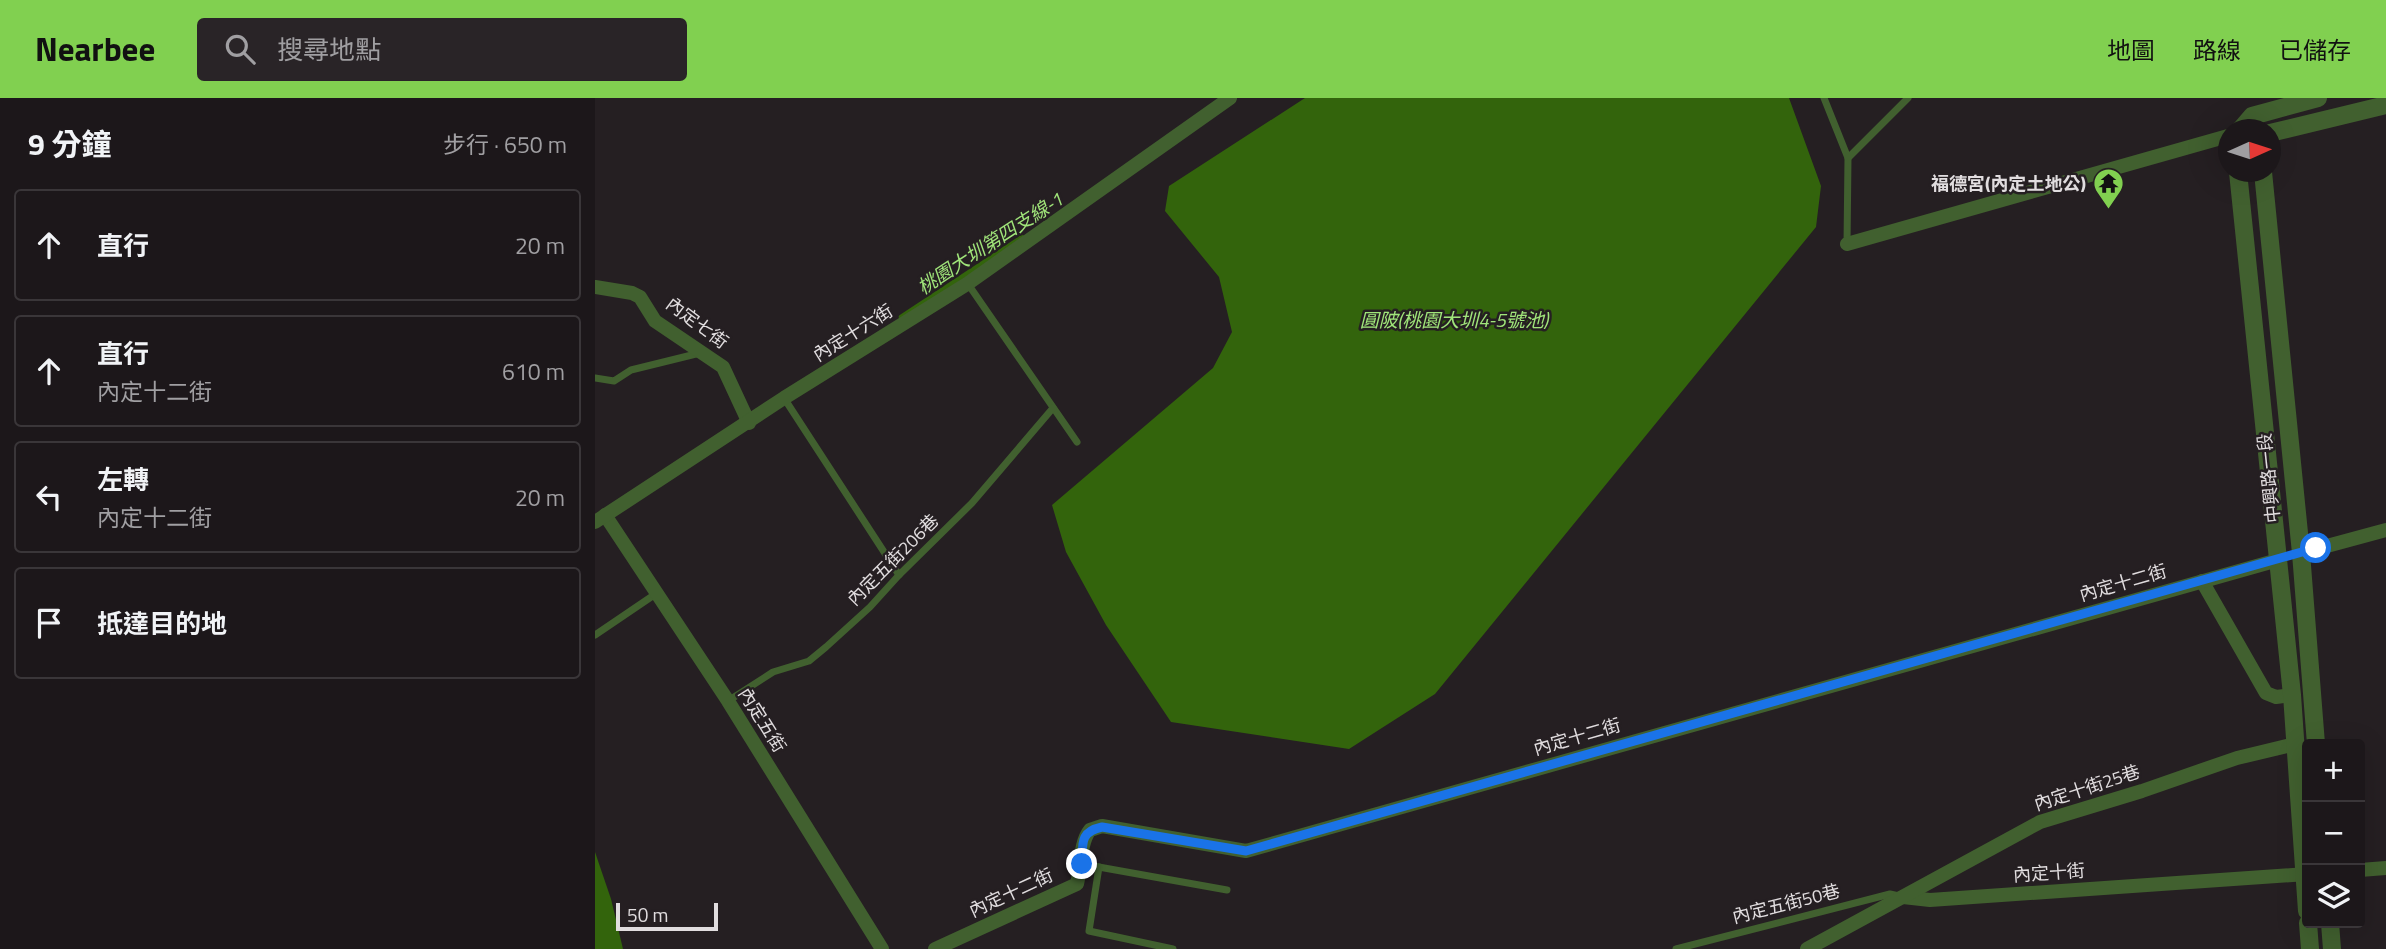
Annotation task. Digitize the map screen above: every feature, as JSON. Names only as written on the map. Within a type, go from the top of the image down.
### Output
[{"type":"street","name":"內定十六街","points":[[600,519],[784,398],[967,284],[1230,98]]},
{"type":"street","points":[[2250,119],[2318,98]]},
{"type":"street","points":[[2281,130],[2386,105]]},
{"type":"street","points":[[1847,244],[2218,139]]},
{"type":"street","name":"中興路一段","points":[[2239,182],[2292,695],[2305,865]]},
{"type":"street","name":"中興路一段","points":[[2264,182],[2301,553],[2316,739]]},
{"type":"street","name":"內定七街","points":[[595,287],[632,292],[640,297],[655,321],[723,367],[749,423]]},
{"type":"street","points":[[2266,456],[2291,453]]},
{"type":"street","name":"內定五街","points":[[600,519],[657,593],[728,701],[882,949]]},
{"type":"street","points":[[2278,560],[2386,530]]},
{"type":"street","name":"內定十二街","points":[[935,949],[1077,884],[1082,864],[1083,838],[1090,830],[1102,827],[1246,851],[2278,560]]},
{"type":"street","points":[[2202,581],[2266,693],[2276,697],[2292,695]]},
{"type":"street","name":"內定十街25巷","points":[[1903,897],[2041,822],[2237,758],[2295,744]]},
{"type":"street","points":[[2365,870],[2386,868]]},
{"type":"street","name":"內定十街","points":[[1903,897],[1930,900],[2302,874]]},
{"type":"street","points":[[1807,949],[1903,897]]},
{"type":"street","points":[[2308,928],[2310,949]]},
{"type":"street","points":[[2330,928],[2332,949]]},
{"type":"lane","points":[[1824,98],[1848,158],[1847,244]]},
{"type":"lane","points":[[1848,158],[1908,98]]},
{"type":"lane","points":[[967,284],[1077,442]]},
{"type":"lane","points":[[595,378],[614,381],[631,370],[700,353]]},
{"type":"lane","points":[[784,398],[898,575]]},
{"type":"lane","name":"內定五街206巷","points":[[728,701],[773,672],[809,660],[818,654],[870,607],[898,575],[972,503],[1053,408]]},
{"type":"lane","points":[[595,635],[657,593]]},
{"type":"lane","points":[[1082,864],[1227,890]]},
{"type":"lane","points":[[1099,867],[1089,931],[1173,949]]},
{"type":"lane","name":"內定五街50巷","points":[[1676,949],[1890,894],[1903,897]]},
{"type":"water","name":"圓陂(桃園大圳4-5號池)","points":[[1305,98],[1789,98],[1821,186],[1816,227],[1435,694],[1349,749],[1171,722],[1106,625],[1066,552],[1052,505],[1213,368],[1232,332],[1219,277],[1165,211],[1169,186]]},
{"type":"water","points":[[595,852],[611,899],[623,949],[595,949]]},
{"type":"waterway","name":"桃園大圳第四支線-1","points":[[901,317],[1022,237]]},
{"type":"place","name":"福德宮(內定土地公)","points":[[2109,211]]},
{"type":"route","points":[[1082,864],[1083,838],[1090,830],[1102,827],[1246,851],[2316,548]]}]
